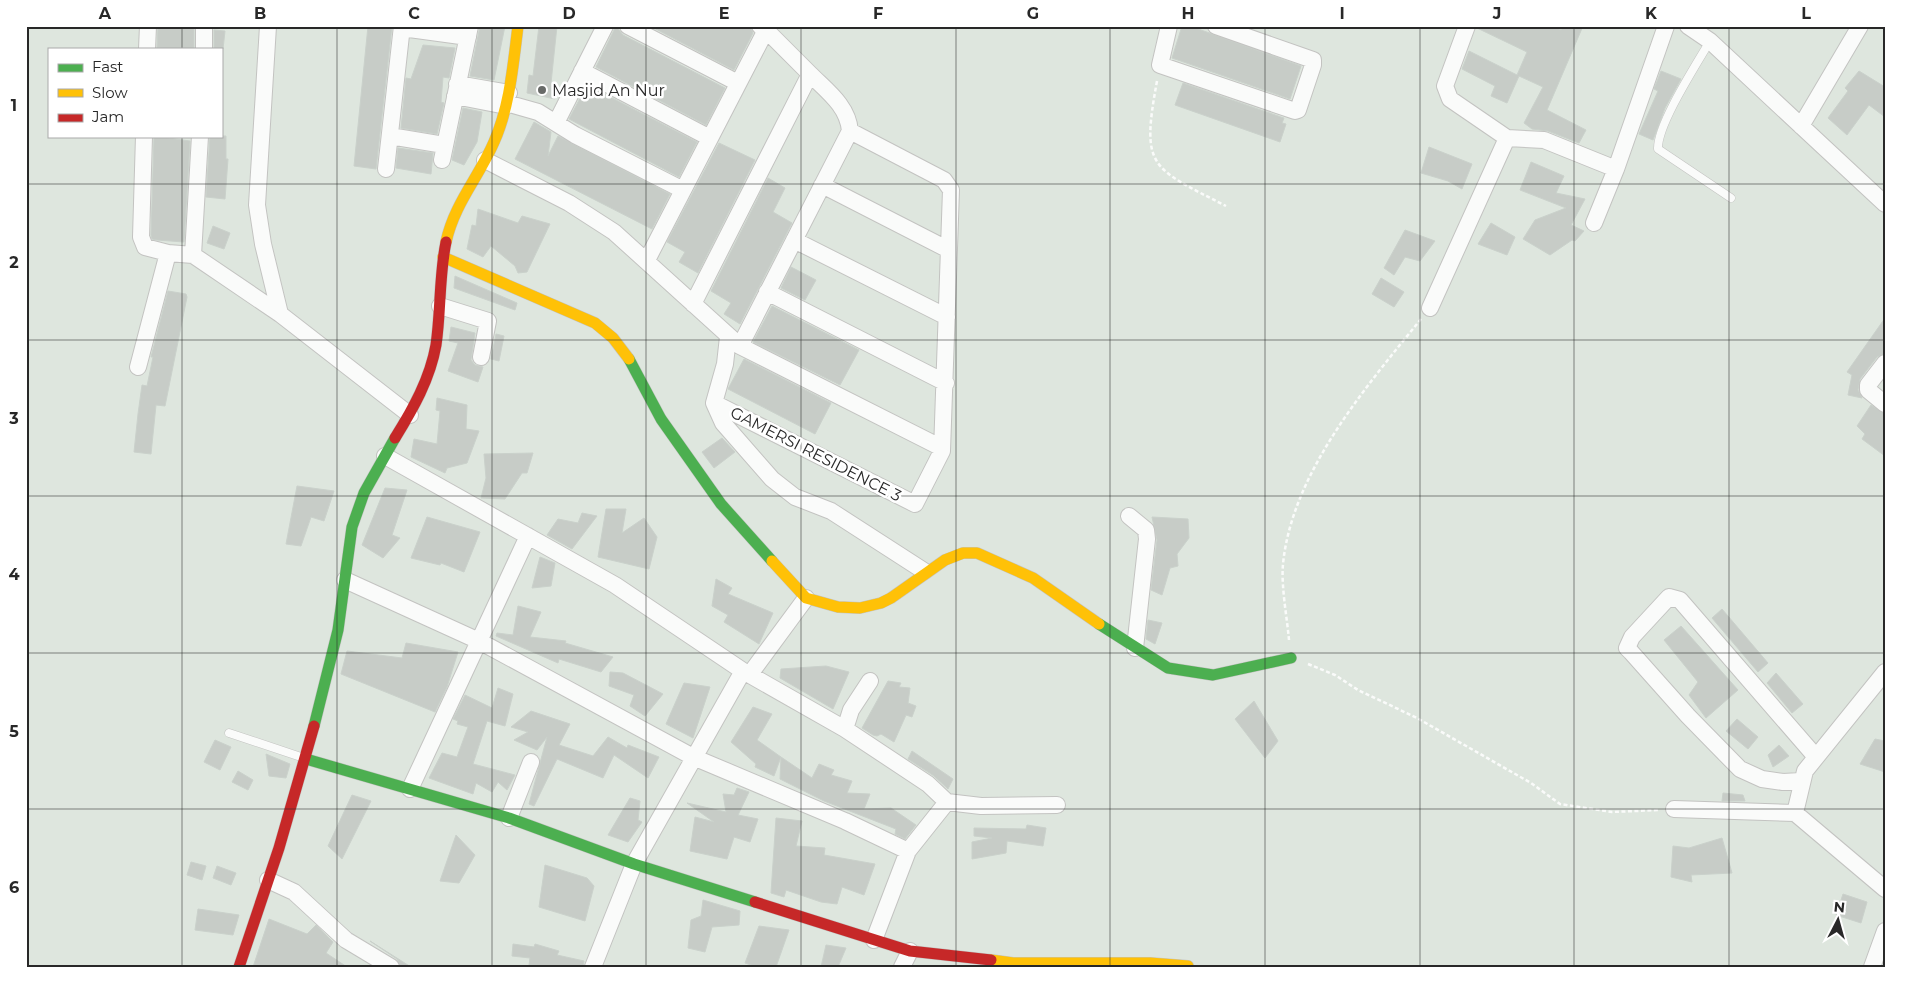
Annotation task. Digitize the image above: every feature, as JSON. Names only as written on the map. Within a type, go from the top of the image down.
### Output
[{"type":"street","points":[[147,48],[148,26]]},
{"type":"street","points":[[204,26],[204,48]]},
{"type":"street","points":[[268,26],[256,204],[280,314]]},
{"type":"street","points":[[239,967],[306,759],[335,645],[351,532],[357,510],[368,484],[410,415],[433,359],[440,306],[443,257],[454,210],[485,160],[500,126],[507,101],[518,26]]},
{"type":"street","points":[[556,123],[605,26]]},
{"type":"street","points":[[628,26],[738,83]]},
{"type":"street","points":[[1169,26],[1160,65],[1294,111],[1298,110],[1314,65],[1313,60],[1216,26]]},
{"type":"street","points":[[1467,26],[1445,86],[1450,99],[1507,138],[1544,140],[1616,169]]},
{"type":"street","points":[[1594,224],[1616,169],[1666,26]]},
{"type":"street","points":[[1688,26],[1710,41],[1885,204]]},
{"type":"street","points":[[1802,126],[1860,26]]},
{"type":"street","points":[[386,169],[402,27],[469,31],[443,152],[390,136]]},
{"type":"street","points":[[646,260],[738,83],[763,28],[842,106],[847,113],[850,131]]},
{"type":"street","points":[[582,72],[710,138]]},
{"type":"street","points":[[693,304],[810,74]]},
{"type":"street","points":[[456,90],[507,101],[538,112],[574,135],[683,190]]},
{"type":"street","name":"GAMERSI RESIDENCE 3","points":[[714,403],[916,504],[942,448],[948,317],[951,190],[949,184],[850,131],[767,292],[734,342],[725,364],[714,403],[722,423],[772,478],[795,497],[824,507],[924,571]]},
{"type":"street","points":[[144,138],[142,244],[145,247],[168,253],[193,254],[280,314],[410,415]]},
{"type":"street","points":[[193,254],[200,138]]},
{"type":"street","points":[[1430,308],[1507,138]]},
{"type":"street","points":[[485,160],[579,208],[614,232],[734,342],[942,448]]},
{"type":"street","points":[[822,185],[949,250]]},
{"type":"street","points":[[794,240],[948,317]]},
{"type":"street","points":[[138,367],[168,253]]},
{"type":"street","points":[[443,257],[572,312],[595,323],[613,338],[627,355],[661,419],[721,504],[806,598],[822,605],[844,609],[870,606],[889,599],[924,571],[960,553],[978,553],[1033,578],[1135,648],[1168,668],[1213,675],[1291,658]]},
{"type":"street","points":[[767,292],[946,383]]},
{"type":"street","points":[[440,306],[488,321],[481,357]]},
{"type":"street","points":[[1885,363],[1868,385],[1868,390],[1885,404]]},
{"type":"street","points":[[385,456],[615,585],[746,672],[845,729],[928,784],[947,802],[988,806],[1057,805]]},
{"type":"street","points":[[1129,516],[1146,530],[1147,539],[1135,648]]},
{"type":"street","points":[[410,789],[528,536]]},
{"type":"street","points":[[345,580],[479,641],[693,757],[845,821],[908,851]]},
{"type":"street","points":[[1801,781],[1784,782],[1762,779],[1740,769],[1688,716],[1627,648],[1632,637],[1669,597],[1680,600],[1816,757]]},
{"type":"street","points":[[593,967],[634,864],[693,757],[746,672],[806,598]]},
{"type":"street","points":[[1794,813],[1805,771],[1885,672]]},
{"type":"street","points":[[845,729],[851,710],[870,681]]},
{"type":"street","points":[[306,759],[509,818],[634,864],[910,951],[1013,965],[1150,963],[1188,966]]},
{"type":"street","points":[[509,818],[531,762]]},
{"type":"street","points":[[874,940],[908,851],[947,802]]},
{"type":"street","points":[[1674,809],[1794,813],[1885,889]]},
{"type":"street","points":[[268,880],[294,892],[346,940],[391,967]]},
{"type":"street","points":[[1872,967],[1885,931]]},
{"type":"street","points":[[902,967],[910,951]]},
{"type":"lane","points":[[1710,41],[1672,107],[1657,142],[1658,149],[1731,198]]},
{"type":"lane","points":[[229,733],[306,759]]},
{"type":"path","points":[[1160,65],[1151,115],[1149,141],[1153,157],[1173,179],[1226,206]]},
{"type":"path","points":[[1430,308],[1353,404],[1334,433],[1292,514],[1283,566],[1291,658],[1335,675],[1358,690],[1418,718],[1531,783],[1560,804],[1612,812],[1674,809]]},
{"type":"building","points":[[158,26],[194,26],[194,48],[157,48]]},
{"type":"building","points":[[368,26],[392,26],[376,169],[354,166]]},
{"type":"building","points":[[480,26],[505,26],[494,80],[470,76]]},
{"type":"building","points":[[539,26],[557,26],[551,83],[557,84],[555,99],[527,93],[529,75],[533,76]]},
{"type":"building","points":[[616,26],[623,35],[725,88],[706,125],[596,67]]},
{"type":"building","points":[[650,26],[750,26],[753,33],[734,70]]},
{"type":"building","points":[[1182,26],[1190,26],[1301,66],[1290,99],[1172,58]]},
{"type":"building","points":[[1477,26],[1552,26],[1561,30],[1563,26],[1583,26],[1547,110],[1586,130],[1579,143],[1548,131],[1532,129],[1524,123],[1543,87],[1519,76],[1507,103],[1491,96],[1495,86],[1462,69],[1469,51],[1517,75],[1527,52],[1477,28]]},
{"type":"building","points":[[214,30],[225,31],[223,49],[214,48]]},
{"type":"building","points":[[423,45],[455,48],[449,78],[443,77],[441,102],[444,103],[437,134],[401,128],[406,78],[411,79]]},
{"type":"building","points":[[1661,71],[1681,79],[1665,108],[1653,140],[1639,134],[1658,91],[1654,89]]},
{"type":"building","points":[[1859,71],[1885,87],[1885,117],[1869,105],[1847,135],[1828,118],[1848,91],[1845,88]]},
{"type":"building","points":[[1183,83],[1284,118],[1282,123],[1286,124],[1280,142],[1175,105]]},
{"type":"building","points":[[587,85],[697,142],[679,177],[569,119]]},
{"type":"building","points":[[463,108],[482,112],[477,142],[464,165],[452,160]]},
{"type":"building","points":[[534,122],[551,132],[548,156],[558,136],[670,194],[652,229],[515,159]]},
{"type":"building","points":[[226,136],[226,159],[228,159],[225,199],[206,197],[210,138]]},
{"type":"building","points":[[154,138],[190,141],[184,242],[152,239]]},
{"type":"building","points":[[719,143],[755,160],[698,273],[679,262],[685,252],[667,242]]},
{"type":"building","points":[[1429,147],[1472,164],[1462,189],[1448,181],[1421,173]]},
{"type":"building","points":[[398,148],[433,153],[431,174],[396,168]]},
{"type":"building","points":[[1531,162],[1564,176],[1556,193],[1585,199],[1571,225],[1584,231],[1575,241],[1572,240],[1550,255],[1523,239],[1535,220],[1566,208],[1520,190]]},
{"type":"building","points":[[768,178],[785,188],[773,212],[792,223],[740,324],[724,314],[731,303],[711,291]]},
{"type":"building","points":[[478,209],[518,223],[522,216],[550,224],[527,272],[518,273],[515,266],[491,246],[483,257],[467,249],[472,225],[476,226]]},
{"type":"building","points":[[1491,223],[1515,237],[1507,255],[1478,244]]},
{"type":"building","points":[[213,226],[230,233],[224,249],[207,243]]},
{"type":"building","points":[[1405,230],[1435,241],[1420,261],[1405,257],[1394,275],[1384,268]]},
{"type":"building","points":[[791,267],[816,280],[805,300],[781,288]]},
{"type":"building","points":[[455,276],[517,303],[515,310],[454,288]]},
{"type":"building","points":[[1381,278],[1404,292],[1394,307],[1372,294]]},
{"type":"building","points":[[168,291],[186,294],[187,297],[165,406],[156,405],[151,454],[134,452],[142,385],[147,386],[153,357],[151,357]]},
{"type":"building","points":[[772,306],[859,350],[840,385],[753,342]]},
{"type":"building","points":[[1885,318],[1885,353],[1877,357],[1860,379],[1858,390],[1862,398],[1848,395],[1852,375],[1847,372]]},
{"type":"building","points":[[451,327],[475,333],[471,360],[475,365],[483,367],[478,382],[448,371],[458,343],[449,341]]},
{"type":"building","points":[[496,334],[504,336],[499,361],[491,359]]},
{"type":"building","points":[[744,359],[831,403],[815,434],[728,389]]},
{"type":"building","points":[[437,398],[467,405],[466,429],[479,431],[467,463],[447,468],[445,473],[411,457],[414,439],[437,444],[440,411],[436,410]]},
{"type":"building","points":[[1871,405],[1885,414],[1885,456],[1862,439],[1865,434],[1857,426]]},
{"type":"building","points":[[722,438],[735,452],[714,468],[702,452]]},
{"type":"building","points":[[533,453],[527,473],[522,473],[505,499],[481,498],[486,478],[484,454]]},
{"type":"building","points":[[297,486],[334,491],[324,521],[311,517],[301,546],[286,544]]},
{"type":"building","points":[[385,488],[407,490],[392,535],[400,538],[383,558],[362,545]]},
{"type":"building","points":[[606,509],[626,509],[622,533],[644,518],[657,537],[649,569],[598,557]]},
{"type":"building","points":[[582,513],[597,516],[572,549],[547,535],[558,519],[578,523]]},
{"type":"building","points":[[427,517],[480,532],[464,572],[441,563],[440,565],[411,558]]},
{"type":"building","points":[[1152,517],[1188,519],[1189,538],[1177,554],[1178,566],[1170,568],[1162,595],[1151,590],[1157,540]]},
{"type":"building","points":[[540,557],[555,563],[551,586],[532,588]]},
{"type":"building","points":[[716,579],[732,588],[728,594],[773,613],[759,644],[724,622],[728,615],[712,606]]},
{"type":"building","points":[[518,606],[541,612],[530,637],[566,641],[565,643],[613,657],[601,672],[559,659],[558,663],[496,636],[497,633],[513,635]]},
{"type":"building","points":[[1722,609],[1768,663],[1758,672],[1712,618]]},
{"type":"building","points":[[1148,620],[1162,623],[1155,644],[1146,639]]},
{"type":"building","points":[[1681,626],[1738,690],[1706,718],[1689,695],[1698,682],[1664,640]]},
{"type":"building","points":[[406,643],[458,652],[447,687],[435,712],[341,674],[347,651],[402,658]]},
{"type":"building","points":[[826,666],[849,672],[833,709],[780,678],[781,669]]},
{"type":"building","points":[[610,672],[623,673],[663,694],[645,716],[630,706],[634,695],[609,686]]},
{"type":"building","points":[[1776,673],[1803,704],[1792,713],[1767,683]]},
{"type":"building","points":[[888,681],[901,683],[899,687],[910,688],[908,703],[916,706],[912,717],[906,715],[894,742],[881,734],[873,735],[862,728]]},
{"type":"building","points":[[684,683],[710,687],[693,738],[666,724]]},
{"type":"building","points":[[498,688],[513,694],[505,726],[487,721],[473,764],[515,775],[507,790],[498,782],[492,792],[476,783],[473,794],[429,778],[442,753],[457,757],[468,727],[457,724],[458,721],[453,719],[465,695],[492,708]]},
{"type":"building","points":[[1254,701],[1278,741],[1265,758],[1235,719]]},
{"type":"building","points":[[753,707],[772,714],[757,740],[781,757],[774,776],[755,767],[756,764],[731,742]]},
{"type":"building","points":[[531,711],[570,724],[559,745],[593,756],[608,737],[627,748],[628,745],[659,757],[648,778],[614,755],[603,778],[557,759],[534,806],[529,804],[547,737],[537,750],[514,740],[528,732],[511,727]]},
{"type":"building","points":[[1737,719],[1758,737],[1748,749],[1726,731]]},
{"type":"building","points":[[1875,739],[1885,741],[1885,772],[1860,764]]},
{"type":"building","points":[[215,740],[231,747],[220,770],[204,762]]},
{"type":"building","points":[[1779,745],[1789,756],[1773,767],[1768,755]]},
{"type":"building","points":[[912,751],[953,779],[948,789],[934,776],[908,759]]},
{"type":"building","points":[[266,754],[290,764],[286,778],[269,776]]},
{"type":"building","points":[[781,757],[812,778],[819,764],[834,770],[831,775],[852,781],[847,793],[870,794],[864,809],[891,808],[916,825],[905,839],[895,834],[896,829],[824,801],[780,779]]},
{"type":"building","points":[[238,771],[253,780],[248,790],[232,782]]},
{"type":"building","points":[[737,788],[749,792],[738,815],[758,819],[750,842],[734,837],[727,859],[690,851],[695,817],[714,822],[687,803],[726,812],[723,794],[734,795]]},
{"type":"building","points":[[1723,793],[1743,795],[1745,801],[1722,801]]},
{"type":"building","points":[[352,795],[371,801],[342,859],[328,846]]},
{"type":"building","points":[[630,798],[640,801],[638,820],[642,822],[628,842],[608,835]]},
{"type":"building","points":[[776,818],[802,821],[796,846],[825,848],[824,855],[875,864],[864,895],[842,887],[837,904],[821,902],[786,890],[784,897],[771,893]]},
{"type":"building","points":[[1027,825],[1046,828],[1043,846],[1007,841],[1006,853],[972,859],[972,842],[992,838],[974,836],[974,828],[1026,829]]},
{"type":"building","points":[[456,835],[475,855],[459,883],[440,881]]},
{"type":"building","points":[[1722,838],[1732,873],[1691,875],[1692,882],[1671,877],[1673,846],[1689,848]]},
{"type":"building","points":[[191,862],[206,866],[202,880],[187,875]]},
{"type":"building","points":[[545,865],[587,878],[594,886],[585,921],[539,907]]},
{"type":"building","points":[[217,866],[236,873],[231,885],[213,878]]},
{"type":"building","points":[[1843,894],[1867,902],[1861,923],[1836,915]]},
{"type":"building","points":[[703,900],[740,911],[739,925],[712,927],[705,952],[688,948],[691,920],[701,916]]},
{"type":"building","points":[[198,909],[239,915],[233,935],[195,930]]},
{"type":"building","points":[[269,919],[307,934],[316,925],[333,942],[326,953],[347,967],[253,967]]},
{"type":"building","points":[[759,926],[789,930],[776,967],[757,967],[745,963]]},
{"type":"building","points":[[370,941],[411,967],[401,967],[397,959]]},
{"type":"building","points":[[513,944],[534,947],[535,944],[559,951],[557,955],[584,961],[583,967],[529,965],[530,958],[512,956]]},
{"type":"building","points":[[826,945],[846,948],[838,967],[821,967]]},
{"type":"traffic: fast","points":[[629,359],[661,419],[721,504],[772,561]]},
{"type":"traffic: fast","points":[[314,726],[338,630],[352,527],[364,493],[395,438]]},
{"type":"traffic: fast","points":[[1099,624],[1168,668],[1213,675],[1291,658]]},
{"type":"traffic: fast","points":[[306,759],[509,818],[634,864],[755,902]]},
{"type":"traffic: slow","points":[[446,242],[455,215],[488,155],[504,114],[518,26]]},
{"type":"traffic: slow","points":[[443,257],[595,323],[613,338],[629,359]]},
{"type":"traffic: slow","points":[[772,561],[806,598],[838,607],[860,608],[881,603],[891,598],[945,560],[963,553],[977,553],[1033,578],[1099,624]]},
{"type":"traffic: slow","points":[[991,960],[1013,963],[1150,963],[1188,966]]},
{"type":"traffic: jam","points":[[395,438],[420,393],[430,370],[438,332],[442,268],[446,242]]},
{"type":"traffic: jam","points":[[239,967],[279,848],[314,726]]},
{"type":"traffic: jam","points":[[755,902],[910,951],[991,960]]},
{"type":"place","name":"Masjid An Nur","points":[[542,90]]}]
